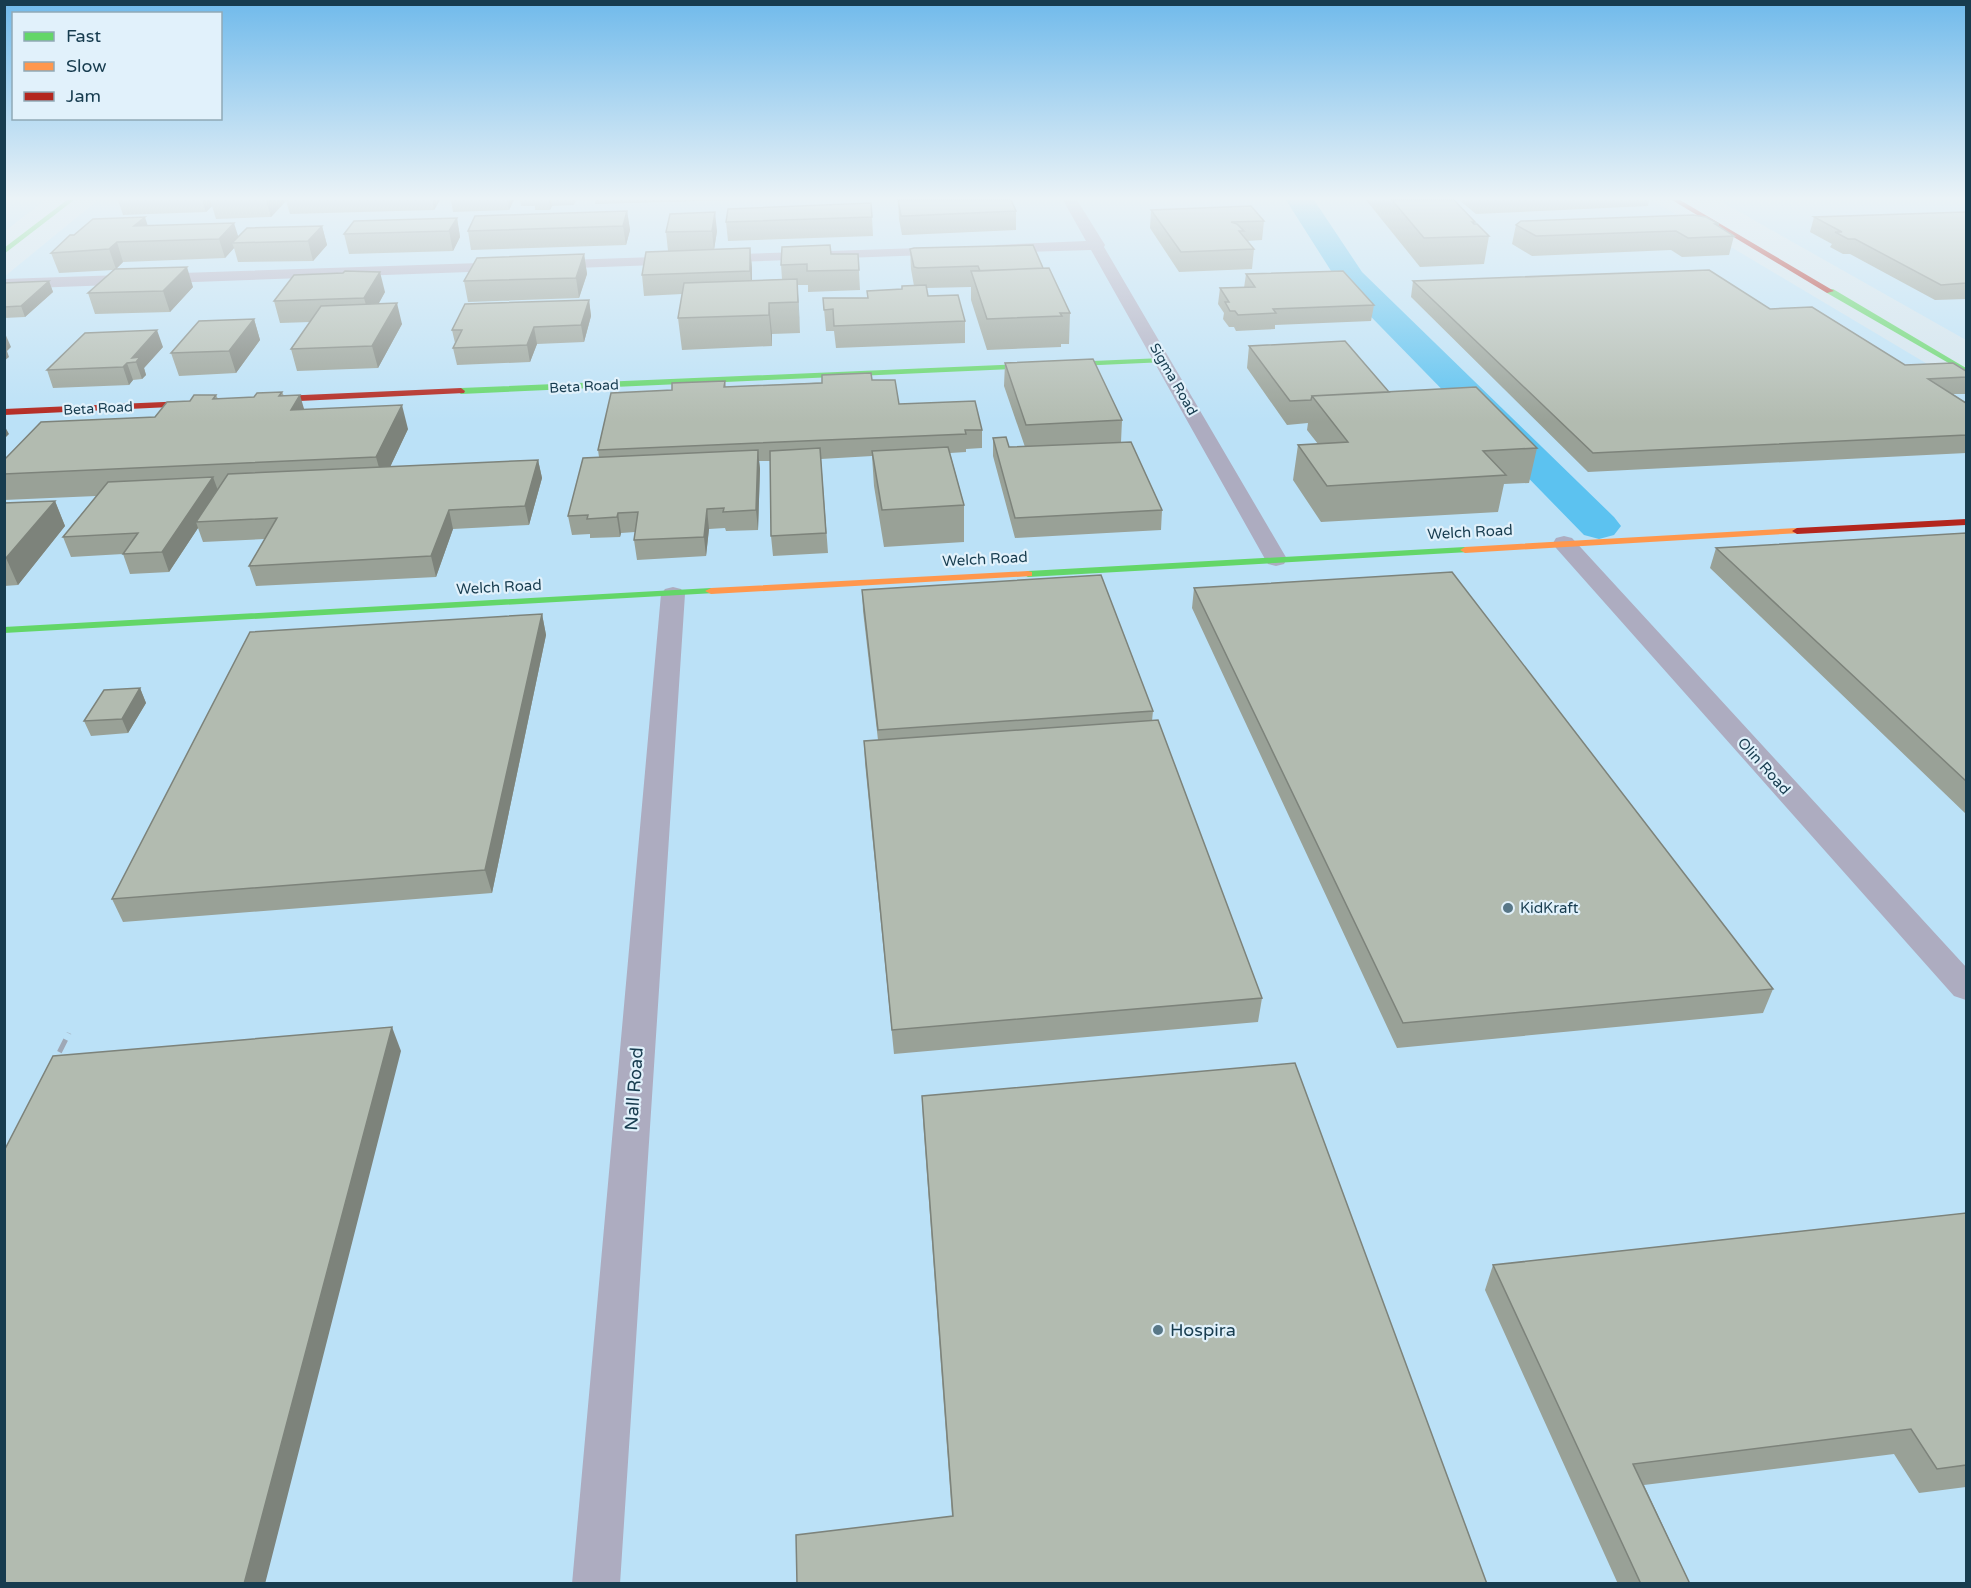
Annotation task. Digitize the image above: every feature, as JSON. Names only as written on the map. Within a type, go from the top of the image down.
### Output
[{"type":"street","points":[[4,284],[287,274]]},
{"type":"street","name":"Sigma Road","points":[[1114,274],[1276,559]]},
{"type":"street","points":[[1800,274],[1966,370]]},
{"type":"street","points":[[1808,279],[1830,278]]},
{"type":"street","name":"Beta Road","points":[[4,412],[1163,360]]},
{"type":"street","name":"Welch Road","points":[[4,630],[1966,522]]},
{"type":"street","name":"Olin Road","points":[[1564,543],[1966,988]]},
{"type":"street","name":"Nall Road","points":[[596,1584],[673,594]]},
{"type":"shaded area","points":[[8,274],[1776,274],[1966,387],[1966,1583],[5,1583],[4,277]]},
{"type":"shaded area","points":[[1849,274],[1966,274],[1966,340]]},
{"type":"building","points":[[109,274],[180,274],[163,291],[88,293]]},
{"type":"building","points":[[379,274],[364,298],[274,301],[294,275]]},
{"type":"building","points":[[468,274],[577,274],[576,278],[464,281]]},
{"type":"building","points":[[972,274],[1052,274],[1070,313],[1060,313],[1062,316],[987,319]]},
{"type":"building","points":[[1246,274],[1346,274],[1374,305],[1273,309],[1276,313],[1238,315],[1235,311],[1230,311],[1225,302],[1229,302],[1220,288],[1255,287]]},
{"type":"building","points":[[1598,274],[1715,274],[1770,309],[1812,307],[1905,365],[1953,363],[1966,371],[1966,377],[1928,379],[1966,403],[1966,435],[1593,453],[1413,281]]},
{"type":"building","points":[[1921,274],[1966,274],[1966,283],[1941,285]]},
{"type":"building","points":[[797,279],[798,302],[769,303],[769,315],[678,318],[684,283]]},
{"type":"building","points":[[49,281],[21,306],[4,307],[4,283]]},
{"type":"building","points":[[926,285],[928,296],[958,295],[965,321],[834,326],[833,309],[824,310],[823,298],[868,298],[867,291]]},
{"type":"building","points":[[589,300],[581,325],[534,327],[527,345],[453,348],[462,330],[452,330],[465,304]]},
{"type":"building","points":[[397,303],[372,346],[291,349],[321,306]]},
{"type":"building","points":[[254,319],[229,351],[171,353],[199,321]]},
{"type":"building","points":[[157,330],[132,358],[140,357],[136,362],[127,363],[123,367],[47,370],[85,333]]},
{"type":"building","points":[[1345,341],[1389,392],[1312,396],[1311,400],[1290,401],[1249,346]]},
{"type":"building","points":[[1093,359],[1122,420],[1026,425],[1005,363]]},
{"type":"building","points":[[871,373],[872,380],[895,380],[899,404],[975,401],[982,430],[965,430],[966,434],[598,450],[611,393],[672,390],[672,383],[725,381],[724,387],[822,383],[822,375]]},
{"type":"building","points":[[1476,387],[1537,448],[1483,451],[1506,475],[1327,486],[1298,445],[1348,442],[1312,396]]},
{"type":"building","points":[[282,392],[279,396],[300,395],[291,410],[402,405],[376,457],[4,474],[4,460],[41,422],[155,417],[167,402],[190,401],[194,395],[216,395],[213,399],[254,397],[257,393]]},
{"type":"building","points":[[1006,437],[1009,447],[1131,442],[1162,510],[1015,518],[993,438]]},
{"type":"building","points":[[948,447],[964,505],[882,510],[872,451]]},
{"type":"building","points":[[820,448],[826,533],[771,536],[770,451]]},
{"type":"building","points":[[758,450],[756,510],[723,512],[724,508],[707,509],[704,537],[634,540],[638,512],[618,513],[617,517],[587,519],[588,515],[568,516],[583,458]]},
{"type":"building","points":[[538,460],[525,506],[449,510],[431,556],[249,566],[277,518],[196,522],[228,474]]},
{"type":"building","points":[[213,477],[162,552],[123,554],[138,533],[63,537],[108,482]]},
{"type":"building","points":[[55,501],[6,558],[4,558],[4,503]]},
{"type":"building","points":[[1966,533],[1966,781],[1716,548]]},
{"type":"building","name":"KidKraft","points":[[1452,572],[1773,989],[1403,1023],[1194,588]]},
{"type":"building","points":[[1101,575],[1153,711],[878,730],[862,590]]},
{"type":"building","points":[[542,614],[485,870],[112,899],[250,632]]},
{"type":"building","points":[[140,688],[122,719],[84,721],[104,690]]},
{"type":"building","points":[[1158,720],[1262,998],[892,1030],[864,741]]},
{"type":"building","points":[[392,1027],[244,1584],[4,1584],[4,1151],[53,1056]]},
{"type":"building","name":"Hospira","points":[[1295,1063],[1487,1584],[797,1584],[796,1535],[953,1516],[922,1096]]},
{"type":"building","points":[[1966,1213],[1966,1465],[1937,1469],[1911,1429],[1633,1464],[1690,1584],[1641,1584],[1493,1265]]},
{"type":"waterway","points":[[1348,274],[1599,526]]},
{"type":"railway","points":[[50,1071],[69,1033]]},
{"type":"traffic: fast","points":[[1830,291],[1966,371]]},
{"type":"traffic: fast","points":[[461,391],[1163,360]]},
{"type":"traffic: fast","points":[[1028,574],[1465,550]]},
{"type":"traffic: fast","points":[[4,630],[711,591]]},
{"type":"traffic: slow","points":[[1465,550],[1797,531]]},
{"type":"traffic: slow","points":[[711,591],[1028,574]]},
{"type":"traffic: jam","points":[[1801,274],[1830,291]]},
{"type":"traffic: jam","points":[[258,400],[461,391]]},
{"type":"traffic: jam","points":[[4,412],[209,403]]},
{"type":"traffic: jam","points":[[1797,531],[1966,522]]},
{"type":"place","name":"KidKraft","points":[[1508,908]]},
{"type":"place","name":"Hospira","points":[[1158,1330]]}]
